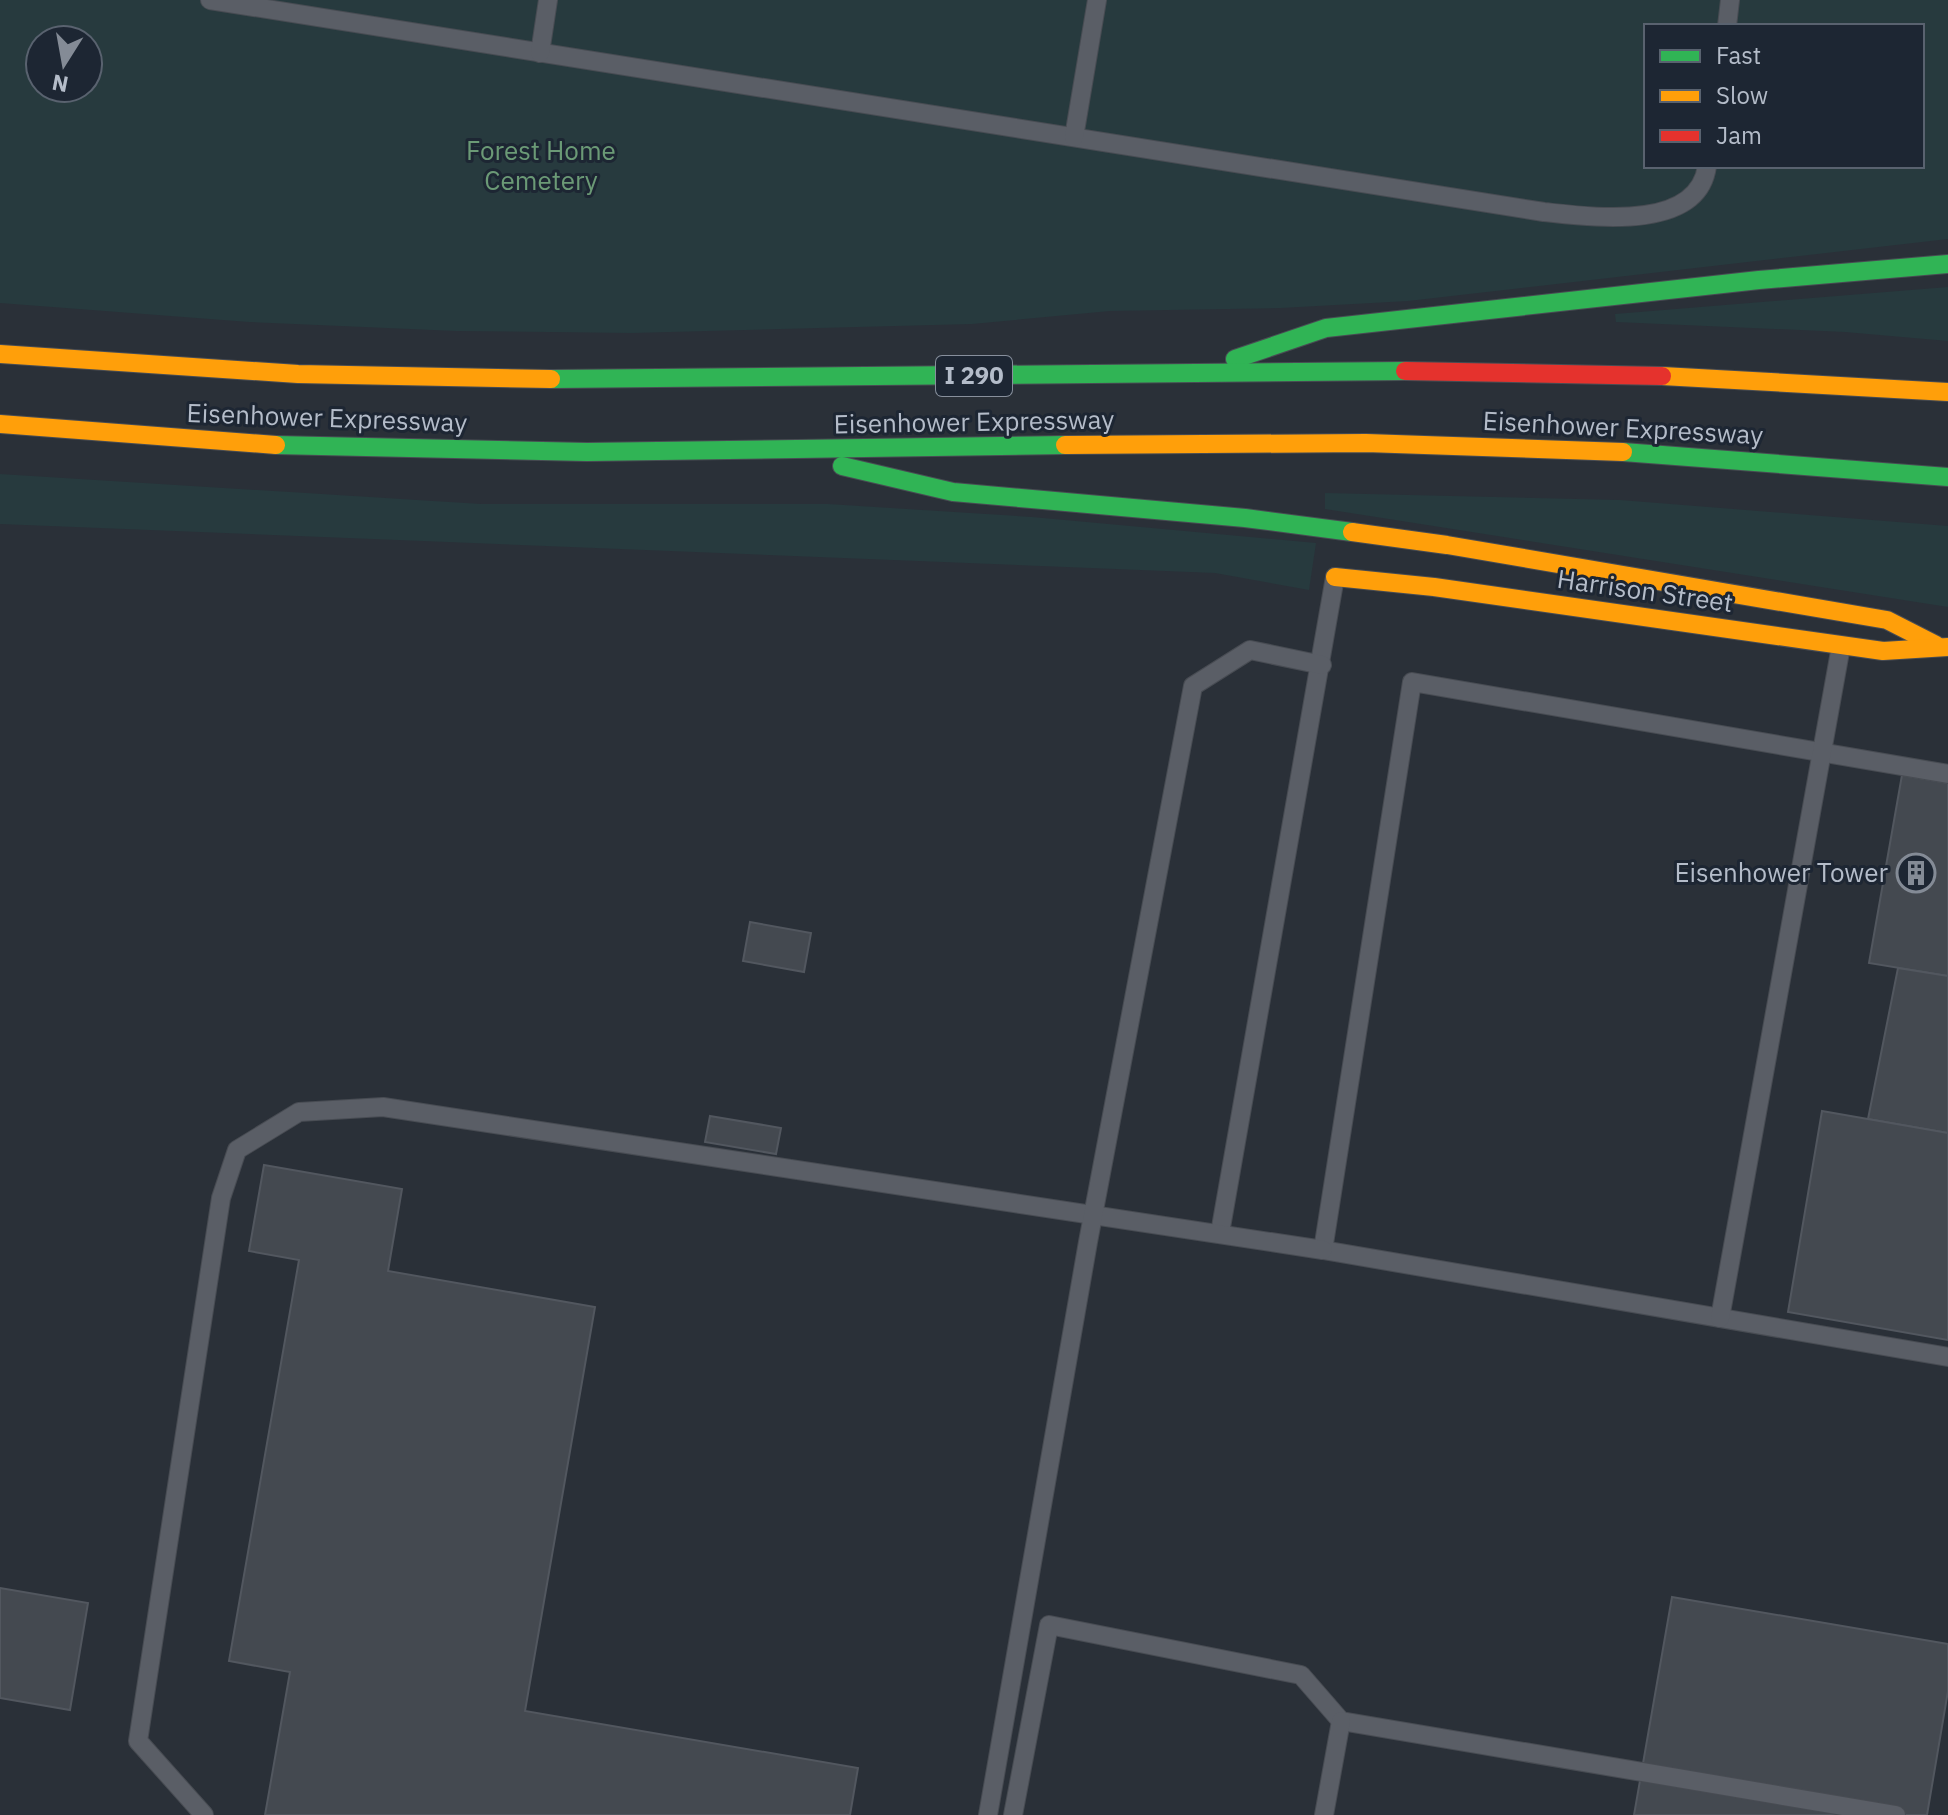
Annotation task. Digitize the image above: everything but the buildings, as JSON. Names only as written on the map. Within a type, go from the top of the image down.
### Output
[{"type":"main road","points":[[1196,371],[1326,328],[1759,280],[1948,264]]},
{"type":"main road","name":"Eisenhower Expressway","points":[[0,354],[294,375],[513,382],[1196,371],[1449,371],[1766,378],[1948,392]]},
{"type":"main road","name":"Eisenhower Expressway","points":[[0,424],[205,442],[338,448],[777,451],[1282,442],[1541,447],[1948,477]]},
{"type":"main road","points":[[777,451],[953,492],[1245,518],[1478,550],[1887,620],[1942,646]]},
{"type":"main road","name":"Harrison Street","points":[[1335,577],[1434,587],[1883,651],[1942,646]]},
{"type":"lane","points":[[210,0],[1586,216],[1653,214],[1685,205],[1698,192],[1706,168]]},
{"type":"lane","points":[[540,53],[548,0]]},
{"type":"lane","points":[[1074,137],[1097,0]]},
{"type":"lane","points":[[1727,24],[1730,0]]},
{"type":"lane","points":[[1220,1233],[1335,577]]},
{"type":"lane","points":[[1720,1318],[1819,752],[1841,646]]},
{"type":"lane","points":[[988,1815],[1093,1213],[1193,686],[1250,650],[1322,665]]},
{"type":"lane","points":[[1323,1250],[1412,682],[1948,774]]},
{"type":"lane","points":[[204,1815],[138,1741],[221,1198],[237,1150],[299,1112],[383,1107],[1220,1233],[1948,1357]]},
{"type":"lane","points":[[1013,1815],[1049,1625],[1301,1675],[1341,1721],[1896,1815]]},
{"type":"lane","points":[[1324,1815],[1341,1721]]},
{"type":"green space","name":"Forest Home Cemetery","points":[[0,0],[1948,0],[1948,239],[1408,301],[1281,308],[1110,311],[972,324],[632,333],[456,331],[249,322],[0,303]]},
{"type":"green space","points":[[1948,287],[1948,341],[1845,332],[1616,322],[1615,314]]},
{"type":"green space","points":[[0,474],[481,504],[828,504],[1032,517],[1316,543],[1309,590],[1215,573],[0,524]]},
{"type":"green space","points":[[1325,493],[1620,500],[1948,526],[1948,607],[1325,509]]},
{"type":"traffic: fast","points":[[1235,359],[1326,328],[1759,280],[1948,264]]},
{"type":"traffic: fast","points":[[551,379],[1405,371]]},
{"type":"traffic: fast","points":[[276,445],[587,452],[1065,445]]},
{"type":"traffic: fast","points":[[1623,452],[1948,477]]},
{"type":"traffic: fast","points":[[842,466],[953,492],[1245,518],[1352,532]]},
{"type":"traffic: slow","points":[[0,354],[298,374],[551,379]]},
{"type":"traffic: slow","points":[[1662,376],[1948,392]]},
{"type":"traffic: slow","points":[[0,424],[276,445]]},
{"type":"traffic: slow","points":[[1065,445],[1366,443],[1623,452]]},
{"type":"traffic: slow","points":[[1352,532],[1447,545],[1887,620],[1936,645]]},
{"type":"traffic: slow","points":[[1335,577],[1434,587],[1883,651],[1948,647]]},
{"type":"traffic: jam","points":[[1405,371],[1662,376]]},
{"type":"place","name":"Eisenhower Tower","points":[[1916,873]]}]
